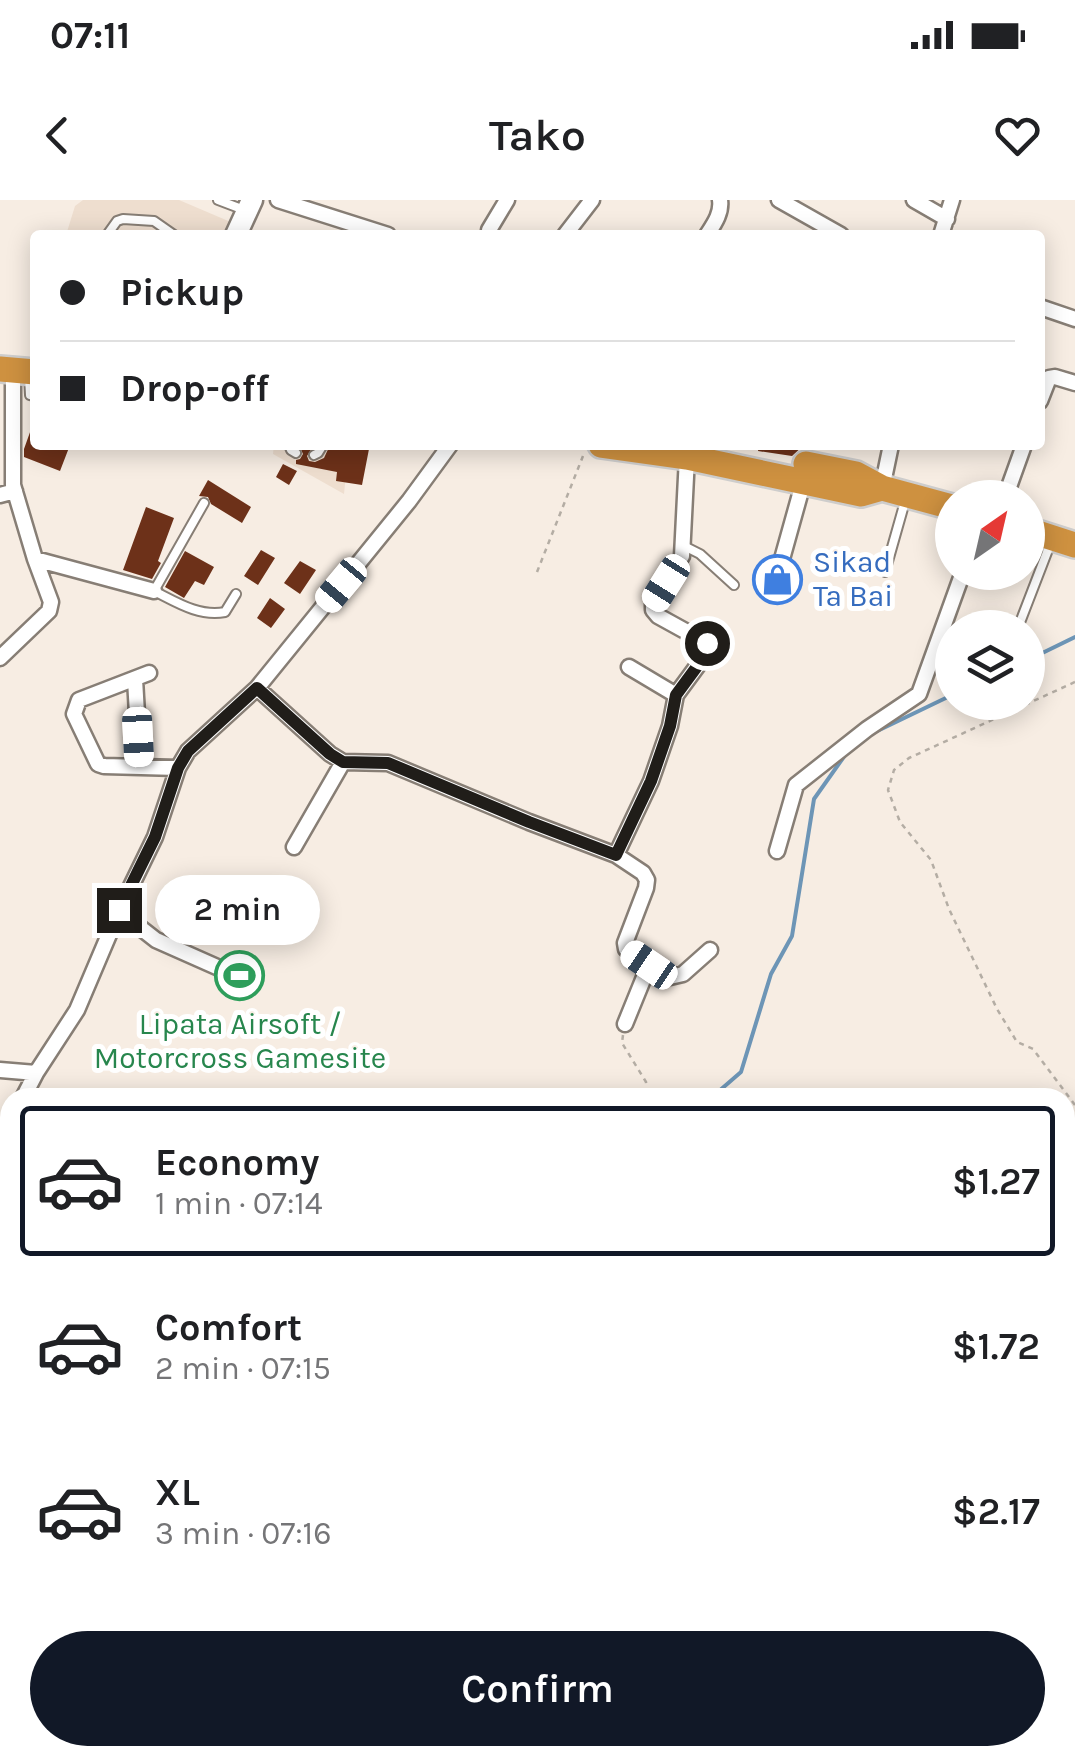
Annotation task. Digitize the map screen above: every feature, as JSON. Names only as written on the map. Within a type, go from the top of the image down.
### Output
[{"type":"highway","points":[[695,451],[862,494],[895,491]]},
{"type":"highway","points":[[695,451],[856,474],[895,491],[935,502]]},
{"type":"street","points":[[278,200],[372,230]]},
{"type":"street","points":[[489,230],[508,200]]},
{"type":"street","points":[[569,230],[592,200]]},
{"type":"street","points":[[710,230],[721,208],[720,200]]},
{"type":"street","points":[[779,200],[832,230]]},
{"type":"street","points":[[914,200],[946,219]]},
{"type":"street","points":[[943,230],[952,200]]},
{"type":"street","points":[[238,230],[249,206]]},
{"type":"street","points":[[1045,309],[1075,319]]},
{"type":"street","points":[[0,658],[50,608],[51,602],[7,493],[21,370]]},
{"type":"street","points":[[1045,390],[1050,378],[1075,383]]},
{"type":"street","points":[[28,1088],[77,1010],[155,837],[178,768],[188,751],[257,688],[446,450]]},
{"type":"street","points":[[891,450],[895,491]]},
{"type":"street","points":[[1011,480],[1022,450]]},
{"type":"street","points":[[616,855],[651,781],[676,695],[708,647],[653,610],[684,546],[695,451]]},
{"type":"street","points":[[785,586],[778,577],[804,480]]},
{"type":"street","points":[[34,559],[154,590]]},
{"type":"street","points":[[777,851],[796,785],[919,694],[956,590]]},
{"type":"street","points":[[629,667],[676,695]]},
{"type":"street","points":[[140,766],[142,676],[80,700],[74,714],[95,762],[104,766],[178,768]]},
{"type":"street","points":[[257,688],[343,762],[388,763],[616,855],[643,873],[647,880],[625,946],[649,965],[670,977],[683,974],[710,950]]},
{"type":"street","points":[[294,847],[343,762]]},
{"type":"street","points":[[119,910],[156,940],[235,975]]},
{"type":"street","points":[[625,1024],[649,965]]},
{"type":"street","points":[[0,1070],[36,1072]]},
{"type":"lane","points":[[218,200],[249,206]]},
{"type":"lane","points":[[111,230],[123,219],[154,221],[167,230]]},
{"type":"lane","points":[[314,456],[320,450]]},
{"type":"lane","points":[[884,572],[900,526],[895,491]]},
{"type":"lane","points":[[204,503],[154,590],[208,614],[225,612],[236,594]]},
{"type":"lane","points":[[1024,610],[1052,537]]},
{"type":"lane","points":[[684,546],[700,554],[734,585]]},
{"type":"path","points":[[537,572],[585,450]]},
{"type":"path","points":[[1062,1088],[1033,1048],[1017,1042],[997,1009],[949,909],[931,860],[900,822],[888,790],[894,770],[910,758],[1075,682]]},
{"type":"path","points":[[625,1024],[622,1044],[646,1088]]},
{"type":"shaded area","points":[[83,200],[179,200],[233,223],[230,230],[68,230],[75,206]]},
{"type":"shaded area","points":[[273,450],[348,450],[344,494],[273,454]]},
{"type":"building","points":[[30,432],[30,450],[68,450],[60,471],[24,457]]},
{"type":"building","points":[[301,450],[311,450],[307,456],[315,462],[324,458],[328,450],[369,450],[362,485],[336,481],[337,472],[296,464],[303,454]]},
{"type":"building","points":[[758,450],[799,450],[792,456]]},
{"type":"building","points":[[283,464],[297,471],[289,485],[276,477]]},
{"type":"building","points":[[208,480],[251,507],[242,523],[211,504],[208,497],[199,496]]},
{"type":"building","points":[[146,507],[174,518],[158,561],[161,563],[152,579],[123,570]]},
{"type":"building","points":[[261,550],[275,558],[258,585],[244,576]]},
{"type":"building","points":[[185,551],[214,567],[204,585],[195,581],[184,598],[165,587]]},
{"type":"building","points":[[300,561],[316,570],[300,594],[284,583]]},
{"type":"building","points":[[270,598],[285,609],[271,628],[257,618]]},
{"type":"waterway","points":[[1045,652],[1075,637]]},
{"type":"waterway","points":[[871,734],[935,703]]},
{"type":"waterway","points":[[723,1088],[741,1072],[771,974],[792,936],[814,799],[848,751]]},
{"type":"place","name":"Sikad Ta Bai","points":[[778,579]]},
{"type":"place","name":"Lipata Airsoft / Motorcross Gamesite","points":[[240,975]]},
{"type":"route","points":[[119,910],[155,837],[178,768],[188,751],[257,688],[343,762],[388,763],[616,855],[651,781],[676,695],[704,657],[707,643]]}]
